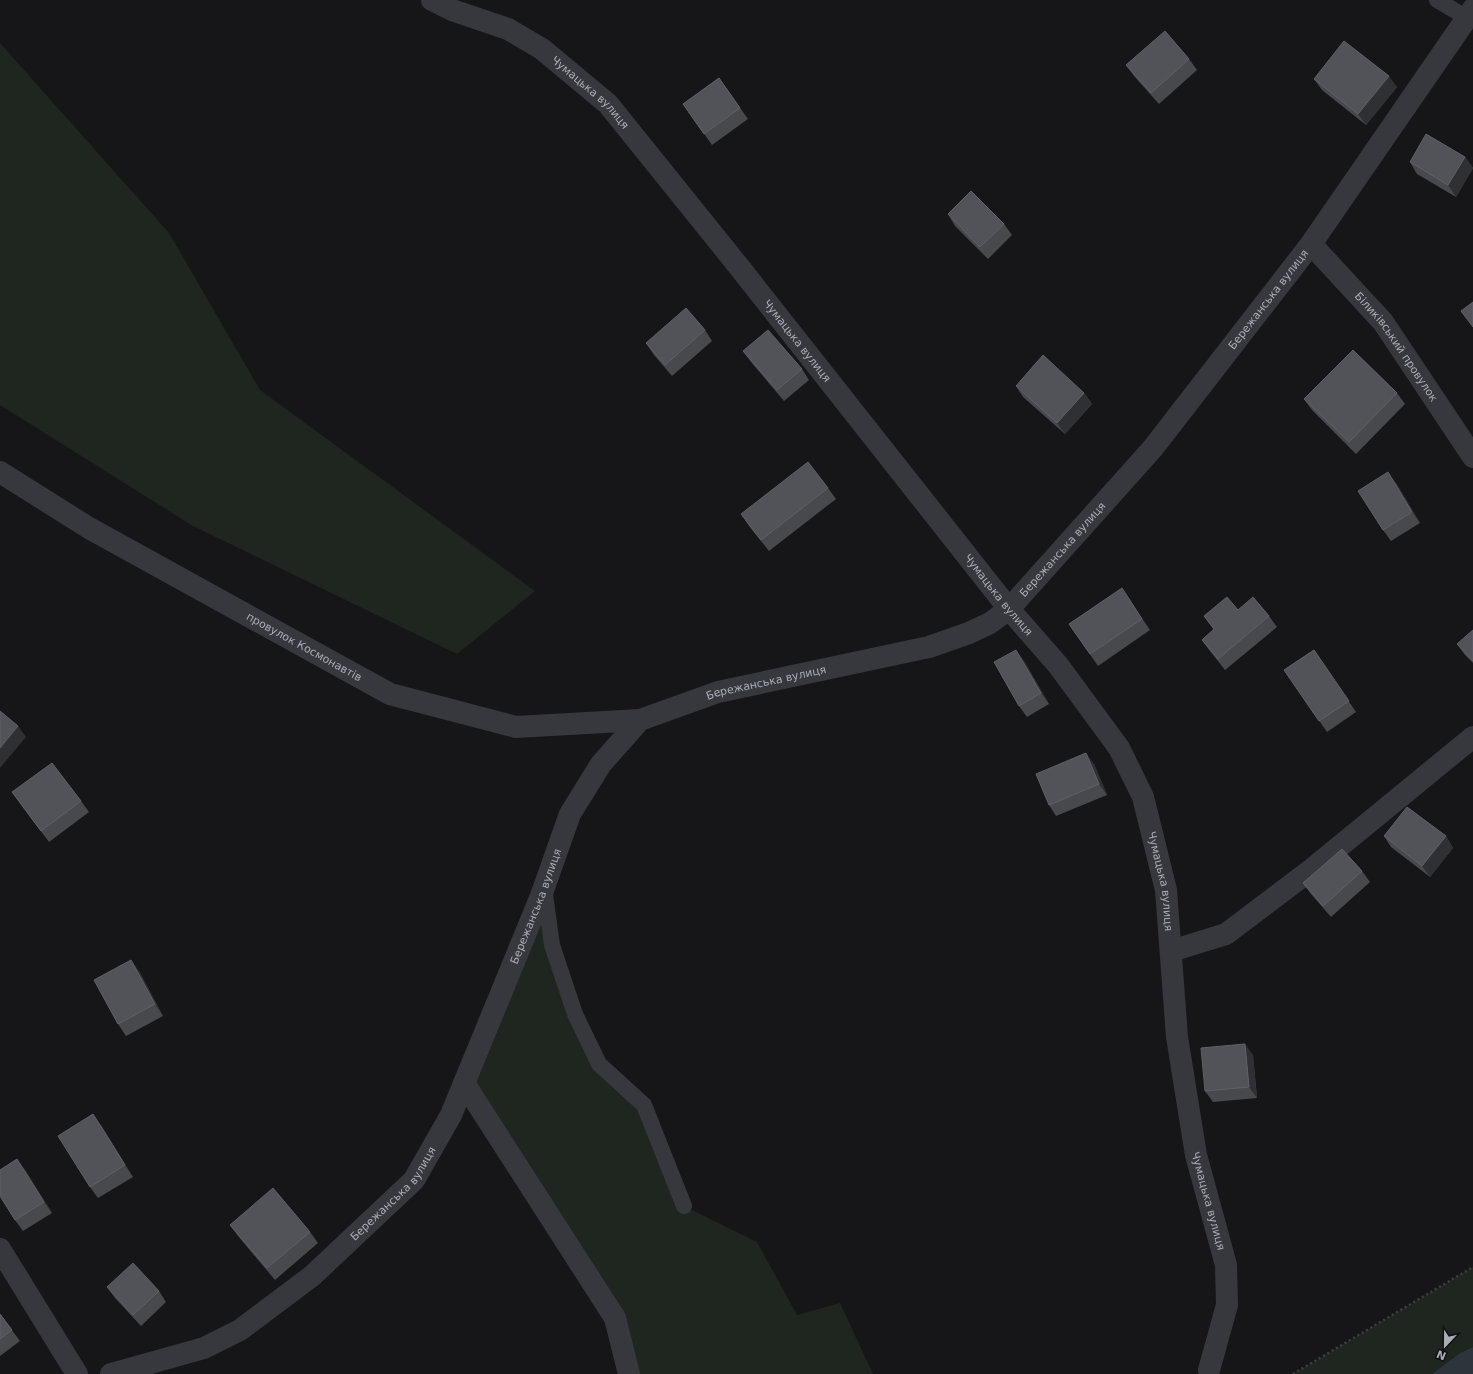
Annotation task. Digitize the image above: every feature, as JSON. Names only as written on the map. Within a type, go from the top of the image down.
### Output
[{"type":"street","name":"Чумацька вулиця","points":[[432,0],[452,10],[508,29],[542,49],[608,104],[740,268],[1009,609],[1058,665],[1119,748],[1143,796],[1166,890],[1177,1037],[1196,1155],[1226,1265],[1228,1305],[1209,1370]]},
{"type":"street","name":"Бережанська вулиця","points":[[111,1374],[204,1348],[240,1330],[312,1276],[414,1180],[451,1115],[544,886],[570,814],[600,764],[640,720],[718,692],[929,647],[969,633],[990,623],[1009,609],[1153,448],[1311,244],[1470,14]]},
{"type":"street","name":"Біликівський провулок","points":[[1311,244],[1382,322],[1473,457]]},
{"type":"street","name":"провулок Космонавтів","points":[[0,472],[89,528],[390,694],[516,726],[640,720]]},
{"type":"street","points":[[1171,951],[1226,934],[1312,869],[1473,738]]},
{"type":"street","points":[[464,1083],[615,1318],[629,1374]]},
{"type":"street","points":[[0,1249],[77,1374]]},
{"type":"lane","points":[[1437,0],[1470,14]]},
{"type":"lane","points":[[544,886],[552,945],[575,1014],[599,1064],[644,1105],[684,1206]]},
{"type":"path","points":[[1293,1374],[1473,1267]]},
{"type":"shaded area","points":[[0,43],[169,233],[260,390],[535,591],[457,654],[193,526],[0,405]]},
{"type":"shaded area","points":[[544,886],[552,945],[599,1064],[644,1105],[684,1206],[757,1242],[797,1315],[840,1303],[873,1374],[629,1374],[615,1318],[464,1083]]},
{"type":"shaded area","points":[[1473,1267],[1473,1347],[1460,1353],[1432,1374],[1293,1374]]},
{"type":"shaded area","points":[[1473,1347],[1473,1374],[1432,1374],[1460,1353]]},
{"type":"building","points":[[1165,31],[1189,59],[1151,93],[1126,65]]},
{"type":"building","points":[[1344,41],[1389,76],[1358,114],[1314,79]]},
{"type":"building","points":[[719,78],[740,108],[704,134],[683,104]]},
{"type":"building","points":[[1426,134],[1465,157],[1448,185],[1410,162]]},
{"type":"building","points":[[971,191],[1004,224],[980,247],[948,214]]},
{"type":"building","points":[[1473,302],[1473,327],[1461,311]]},
{"type":"building","points":[[686,308],[705,330],[665,365],[646,343]]},
{"type":"building","points":[[768,330],[802,369],[777,390],[743,351]]},
{"type":"building","points":[[1353,350],[1397,393],[1349,442],[1304,399]]},
{"type":"building","points":[[1043,355],[1084,393],[1057,423],[1016,386]]},
{"type":"building","points":[[808,462],[828,488],[761,540],[741,514]]},
{"type":"building","points":[[1388,472],[1412,512],[1383,530],[1358,491]]},
{"type":"building","points":[[1122,588],[1142,619],[1090,654],[1069,624]]},
{"type":"building","points":[[1227,597],[1238,610],[1253,597],[1269,616],[1218,659],[1202,640],[1214,629],[1204,616]]},
{"type":"building","points":[[1473,630],[1473,661],[1457,644]]},
{"type":"building","points":[[1016,650],[1041,693],[1019,706],[994,662]]},
{"type":"building","points":[[1314,650],[1349,701],[1319,721],[1284,670]]},
{"type":"building","points":[[0,711],[18,726],[0,748]]},
{"type":"building","points":[[1086,753],[1099,784],[1049,805],[1036,774]]},
{"type":"building","points":[[52,763],[81,801],[41,831],[12,792]]},
{"type":"building","points":[[1407,807],[1446,836],[1422,866],[1384,836]]},
{"type":"building","points":[[1342,849],[1362,871],[1323,906],[1303,883]]},
{"type":"building","points":[[131,960],[155,1004],[118,1024],[94,980]]},
{"type":"building","points":[[1245,1044],[1249,1087],[1205,1091],[1201,1048]]},
{"type":"building","points":[[93,1114],[125,1165],[90,1187],[58,1136]]},
{"type":"building","points":[[17,1159],[44,1202],[15,1220],[0,1196],[0,1170]]},
{"type":"building","points":[[273,1188],[310,1232],[267,1268],[230,1225]]},
{"type":"building","points":[[133,1263],[159,1291],[133,1315],[107,1287]]},
{"type":"building","points":[[0,1314],[12,1330],[0,1339]]}]
